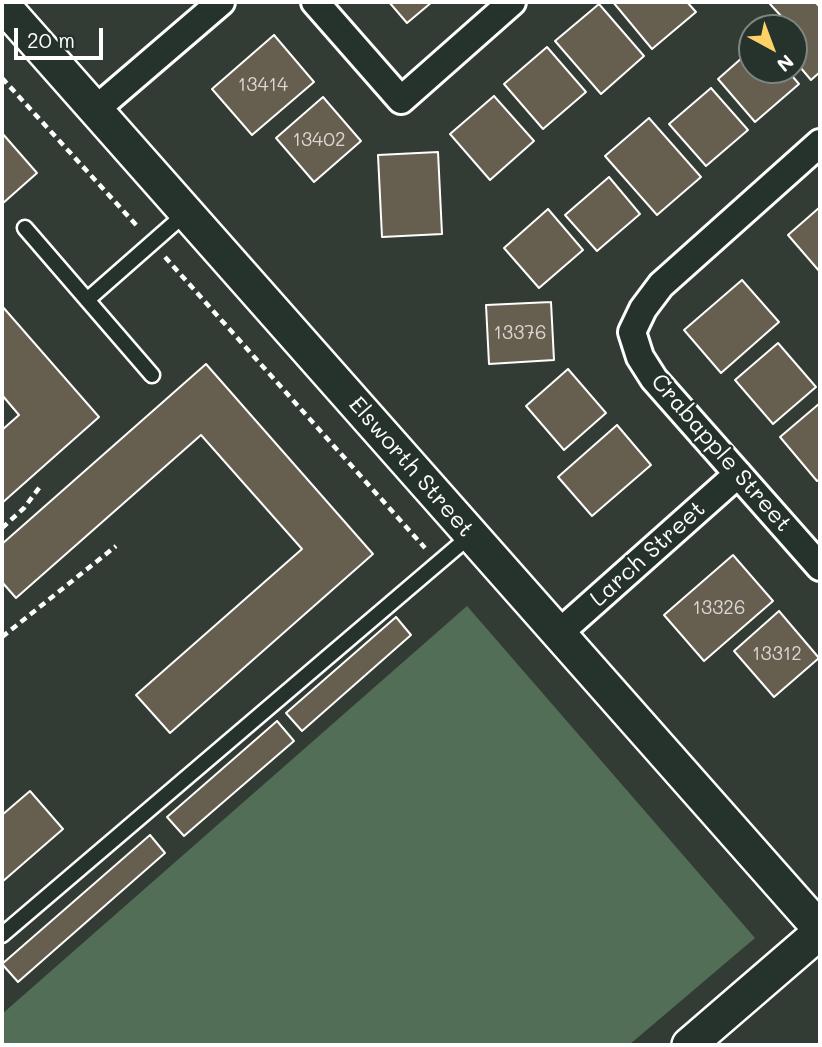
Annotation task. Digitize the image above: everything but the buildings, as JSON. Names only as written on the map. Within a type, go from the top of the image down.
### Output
[{"type":"street","points":[[95,110],[221,2]]},
{"type":"street","points":[[314,2],[401,100],[513,2]]},
{"type":"street","name":"Elsworth Street","points":[[2,4],[820,931]]},
{"type":"street","name":"Crabapple Street","points":[[820,143],[662,285],[643,309],[632,332],[640,357],[654,379],[820,567]]},
{"type":"street","name":"Larch Street","points":[[558,634],[738,474]]},
{"type":"street","points":[[689,1045],[820,931]]},
{"type":"lane","points":[[87,300],[186,213]]},
{"type":"lane","points":[[25,228],[152,375]]},
{"type":"lane","points":[[2,936],[471,535]]},
{"type":"path","points":[[2,78],[439,563]]},
{"type":"path","points":[[2,528],[24,508],[42,484]]},
{"type":"path","points":[[2,637],[116,546]]},
{"type":"green space","points":[[467,606],[755,938],[629,1045],[2,1045],[2,1014]]}]
